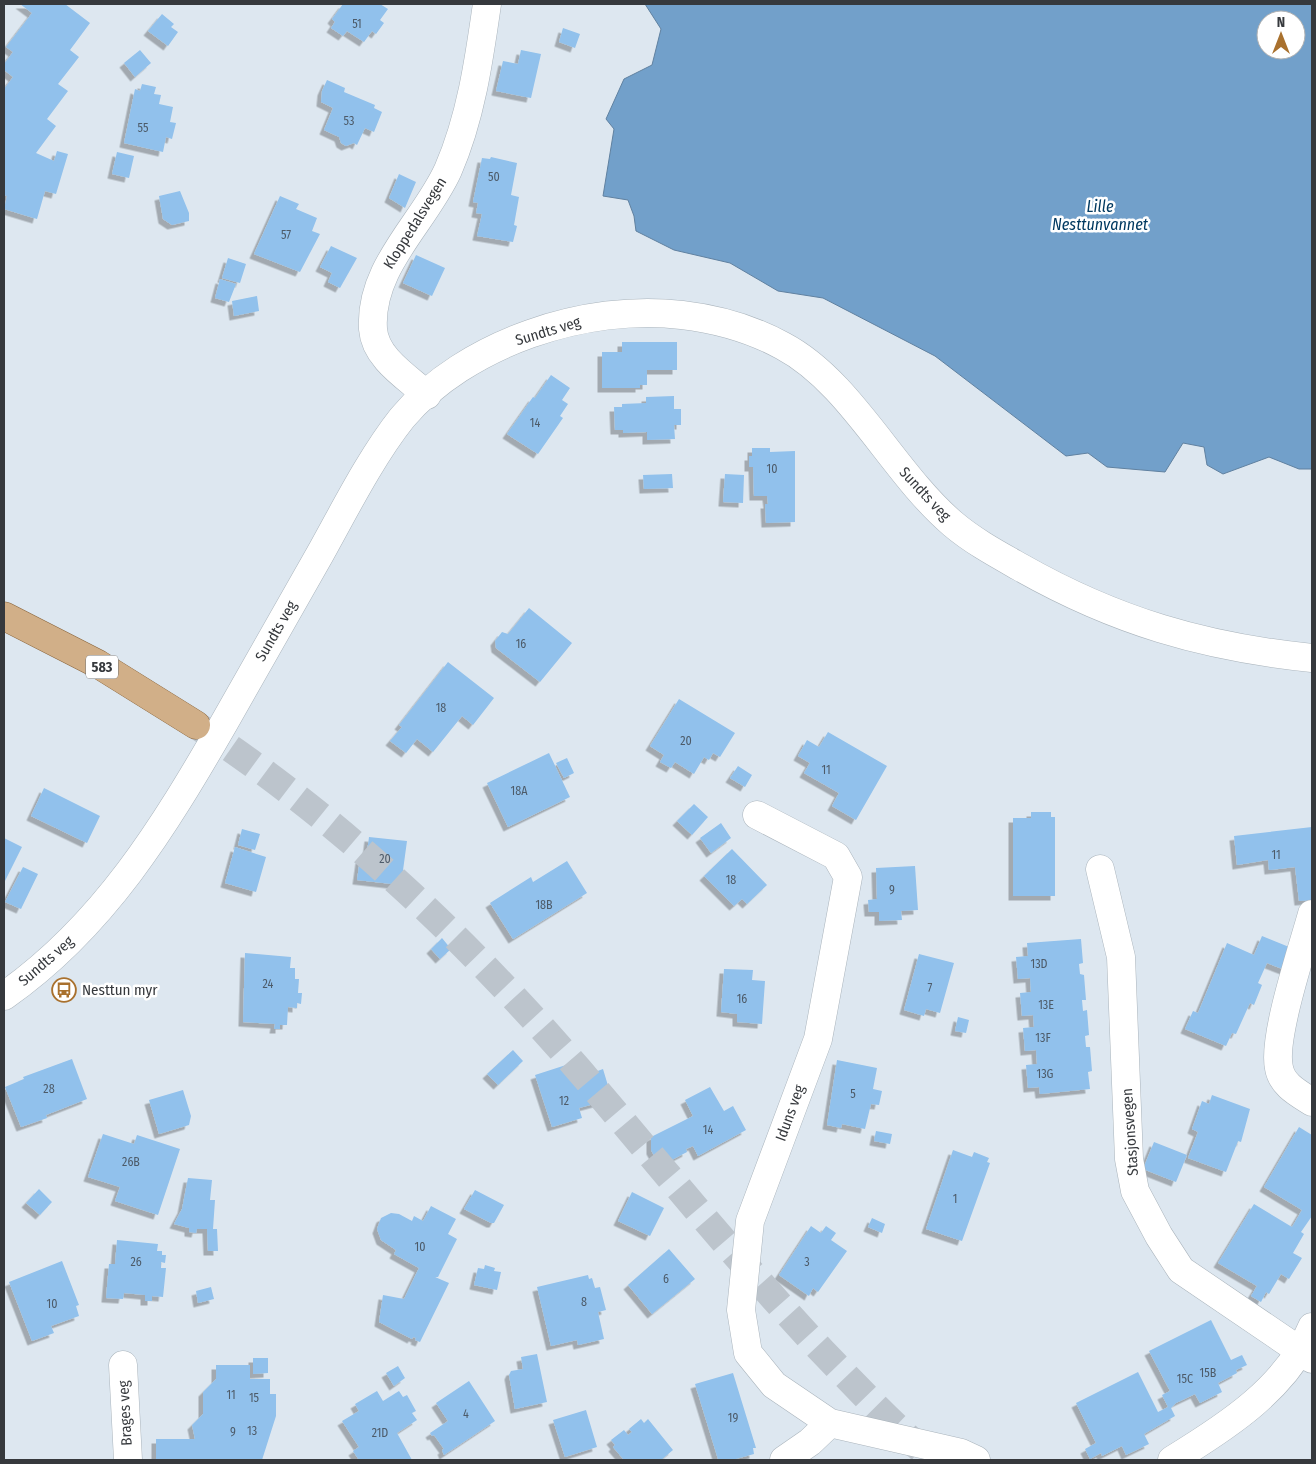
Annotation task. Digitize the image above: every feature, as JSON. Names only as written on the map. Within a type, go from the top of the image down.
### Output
[{"type":"main road","name":"583","points":[[4,616],[98,664],[196,725]]},
{"type":"street","name":"Kloppedalsvegen","points":[[427,395],[393,366],[378,350],[373,330],[374,303],[382,278],[395,254],[429,206],[464,128],[477,75],[487,4]]},
{"type":"street","name":"Sundts veg","points":[[4,996],[28,979],[71,940],[106,903],[140,860],[172,812],[384,444],[404,417],[452,372],[487,352],[526,335],[573,322],[610,315],[657,312],[704,317],[747,330],[785,346],[820,373],[833,387],[923,495],[955,525],[993,552],[1065,593],[1151,627],[1232,648],[1312,658]]},
{"type":"street","name":"Iduns veg","points":[[757,815],[836,856],[848,876],[818,1039],[750,1221],[741,1310],[748,1353],[774,1384],[830,1423]]},
{"type":"street","name":"Stasjonsvegen","points":[[1100,869],[1121,957],[1129,1159],[1135,1191],[1159,1236],[1181,1270],[1309,1345],[1247,1409],[1220,1431],[1172,1460]]},
{"type":"street","points":[[1312,914],[1279,1038],[1278,1068],[1289,1087],[1312,1102]]},
{"type":"street","name":"Brages veg","points":[[123,1365],[128,1460]]},
{"type":"street","points":[[784,1460],[810,1442],[830,1423],[961,1453],[976,1460]]},
{"type":"water","name":"Lille Nesttunvannet","points":[[645,4],[1312,4],[1312,469],[1299,469],[1269,457],[1223,474],[1207,465],[1204,447],[1183,443],[1165,472],[1107,467],[1088,453],[1066,456],[935,356],[823,298],[778,291],[730,263],[674,250],[636,231],[634,216],[628,200],[603,196],[614,129],[606,119],[624,79],[652,65],[661,29]]},
{"type":"building","points":[[20,4],[65,4],[90,23],[70,50],[79,57],[58,84],[68,91],[47,119],[56,126],[36,153],[54,161],[57,151],[68,154],[56,194],[45,191],[37,219],[4,209],[7,196],[4,195],[4,89],[13,77],[4,70],[4,64],[13,52],[6,47],[32,13]]},
{"type":"building","points":[[343,4],[380,4],[388,9],[380,20],[384,23],[376,34],[372,31],[364,42],[347,31],[343,36],[331,28],[335,22],[332,19]]},
{"type":"building","points":[[162,14],[174,24],[171,27],[178,32],[168,46],[148,31]]},
{"type":"building","points":[[563,28],[580,34],[575,48],[559,42]]},
{"type":"building","points":[[140,50],[151,63],[135,77],[124,63]]},
{"type":"building","points":[[521,50],[541,54],[531,98],[496,91],[503,61],[518,64]]},
{"type":"building","points":[[327,80],[345,88],[344,92],[375,105],[374,108],[382,112],[374,132],[365,128],[357,145],[354,143],[346,146],[341,143],[339,137],[324,130],[333,108],[321,102],[322,91]]},
{"type":"building","points":[[142,84],[156,87],[154,94],[161,95],[159,104],[173,107],[170,122],[176,123],[172,139],[166,137],[163,152],[124,143],[135,89],[140,91]]},
{"type":"building","points":[[117,152],[134,156],[129,178],[112,174]]},
{"type":"building","points":[[491,157],[517,163],[511,195],[519,197],[514,225],[517,226],[513,242],[477,236],[482,214],[476,213],[478,203],[473,202],[482,158],[490,159]]},
{"type":"building","points":[[399,174],[416,182],[405,208],[389,198]]},
{"type":"building","points":[[180,191],[189,213],[189,221],[172,225],[163,219],[159,196]]},
{"type":"building","points":[[280,196],[299,204],[296,209],[317,218],[312,231],[320,234],[300,272],[254,254]]},
{"type":"building","points":[[331,246],[357,258],[340,288],[328,282],[332,273],[320,267]]},
{"type":"building","points":[[416,255],[445,268],[432,296],[403,283]]},
{"type":"building","points":[[228,258],[246,264],[240,283],[222,278]]},
{"type":"building","points":[[220,279],[236,284],[229,302],[215,298]]},
{"type":"building","points":[[257,296],[259,311],[234,316],[232,301]]},
{"type":"building","points":[[622,342],[677,342],[677,370],[647,370],[647,385],[640,385],[640,388],[602,388],[602,352],[622,352]]},
{"type":"building","points":[[551,375],[570,388],[562,400],[568,404],[560,416],[563,418],[538,454],[507,434]]},
{"type":"building","points":[[674,396],[674,409],[681,409],[681,425],[674,425],[675,439],[647,440],[647,432],[623,433],[623,430],[615,430],[614,407],[622,407],[622,404],[646,403],[646,397]]},
{"type":"building","points":[[752,448],[770,448],[770,452],[795,451],[795,522],[766,523],[765,504],[768,504],[767,496],[754,496],[753,467],[749,467],[749,456],[752,456]]},
{"type":"building","points":[[672,474],[673,488],[644,489],[643,475]]},
{"type":"building","points":[[725,474],[744,475],[743,503],[723,502]]},
{"type":"building","points":[[529,608],[572,643],[540,682],[496,648],[495,641],[502,632],[508,634]]},
{"type":"building","points":[[448,662],[494,698],[473,725],[462,716],[433,752],[417,739],[406,753],[390,741],[402,727],[399,725]]},
{"type":"building","points":[[679,699],[735,733],[720,757],[713,753],[709,760],[704,757],[694,774],[675,762],[671,768],[660,762],[664,755],[650,746]]},
{"type":"building","points":[[828,732],[887,766],[856,820],[832,806],[839,793],[804,773],[810,763],[798,756],[807,740],[819,747]]},
{"type":"building","points":[[549,753],[570,797],[508,827],[487,783]]},
{"type":"building","points":[[567,758],[574,773],[564,778],[556,763]]},
{"type":"building","points":[[738,766],[752,775],[745,787],[730,778]]},
{"type":"building","points":[[44,788],[100,816],[87,843],[31,816]]},
{"type":"building","points":[[694,804],[708,817],[692,835],[677,821]]},
{"type":"building","points":[[1031,812],[1051,812],[1051,817],[1055,817],[1055,896],[1013,896],[1013,818],[1031,818]]},
{"type":"building","points":[[721,823],[731,838],[711,853],[700,838]]},
{"type":"building","points":[[1312,827],[1312,900],[1299,901],[1295,867],[1269,870],[1268,860],[1237,865],[1234,836]]},
{"type":"building","points":[[242,829],[260,834],[255,850],[238,845]]},
{"type":"building","points":[[369,837],[407,841],[401,885],[357,880],[360,859],[366,860]]},
{"type":"building","points":[[4,838],[22,847],[4,883]]},
{"type":"building","points":[[235,847],[266,857],[256,892],[225,883]]},
{"type":"building","points":[[732,849],[767,885],[747,904],[742,899],[734,906],[704,876]]},
{"type":"building","points":[[567,861],[587,893],[513,939],[490,903],[531,877],[533,882]]},
{"type":"building","points":[[915,866],[918,910],[901,911],[902,920],[879,921],[879,912],[869,912],[868,900],[877,899],[876,868]]},
{"type":"building","points":[[23,867],[38,874],[21,909],[5,902]]},
{"type":"building","points":[[1262,936],[1294,949],[1285,970],[1267,963],[1258,983],[1262,985],[1254,1005],[1250,1003],[1236,1034],[1232,1033],[1226,1046],[1185,1029],[1193,1011],[1198,1013],[1227,943],[1254,955]]},
{"type":"building","points":[[442,938],[451,949],[440,959],[431,949]]},
{"type":"building","points":[[1081,939],[1083,963],[1079,964],[1080,974],[1084,975],[1086,1000],[1082,1000],[1083,1011],[1087,1010],[1089,1035],[1085,1036],[1086,1047],[1090,1047],[1092,1071],[1088,1072],[1090,1089],[1040,1094],[1039,1087],[1028,1088],[1026,1065],[1037,1064],[1036,1050],[1025,1051],[1023,1028],[1034,1027],[1033,1015],[1022,1016],[1020,993],[1031,992],[1030,978],[1018,979],[1016,957],[1028,956],[1027,943]]},
{"type":"building","points":[[245,953],[291,957],[290,968],[295,968],[295,979],[299,979],[298,993],[302,993],[301,1004],[297,1003],[297,1008],[288,1007],[287,1025],[280,1025],[280,1029],[274,1029],[275,1024],[243,1022]]},
{"type":"building","points":[[919,954],[954,963],[940,1013],[926,1009],[924,1016],[904,1010]]},
{"type":"building","points":[[724,969],[753,970],[752,980],[765,981],[762,1024],[737,1022],[737,1014],[721,1012]]},
{"type":"building","points":[[958,1017],[969,1020],[966,1033],[955,1031]]},
{"type":"building","points":[[513,1050],[523,1061],[498,1085],[487,1074]]},
{"type":"building","points":[[72,1059],[87,1099],[46,1115],[47,1118],[21,1127],[5,1087],[24,1079],[23,1077]]},
{"type":"building","points":[[837,1060],[877,1068],[873,1089],[882,1091],[879,1105],[871,1104],[865,1129],[842,1124],[841,1128],[827,1125]]},
{"type":"building","points":[[566,1065],[571,1081],[603,1069],[612,1099],[579,1108],[582,1118],[552,1127],[535,1075]]},
{"type":"building","points":[[710,1087],[724,1111],[733,1106],[746,1130],[698,1156],[693,1146],[686,1149],[687,1152],[660,1166],[651,1150],[651,1137],[693,1116],[685,1100]]},
{"type":"building","points":[[183,1090],[191,1116],[189,1125],[159,1134],[149,1100]]},
{"type":"building","points":[[1212,1095],[1250,1109],[1241,1142],[1238,1141],[1226,1172],[1188,1158],[1198,1132],[1192,1129],[1202,1101],[1209,1104]]},
{"type":"building","points":[[1299,1127],[1312,1135],[1312,1216],[1301,1232],[1304,1234],[1293,1253],[1302,1258],[1289,1279],[1281,1274],[1269,1294],[1266,1292],[1261,1302],[1251,1296],[1257,1286],[1218,1263],[1254,1204],[1292,1227],[1302,1210],[1264,1187]]},
{"type":"building","points":[[876,1131],[892,1134],[890,1144],[874,1141]]},
{"type":"building","points":[[103,1134],[134,1144],[137,1135],[180,1149],[158,1215],[115,1201],[120,1187],[88,1177]]},
{"type":"building","points":[[1154,1142],[1187,1155],[1176,1182],[1143,1169]]},
{"type":"building","points":[[953,1150],[972,1157],[974,1152],[989,1158],[987,1162],[990,1163],[962,1241],[926,1229]]},
{"type":"building","points":[[188,1178],[212,1180],[210,1200],[215,1200],[213,1229],[217,1229],[218,1251],[208,1251],[207,1229],[197,1229],[196,1233],[189,1232],[189,1228],[174,1224],[182,1209]]},
{"type":"building","points":[[39,1189],[52,1202],[40,1215],[26,1203]]},
{"type":"building","points":[[475,1190],[504,1205],[494,1223],[464,1209]]},
{"type":"building","points":[[632,1192],[664,1208],[650,1236],[618,1221]]},
{"type":"building","points":[[431,1206],[456,1219],[448,1234],[457,1239],[438,1277],[435,1277],[449,1283],[420,1342],[415,1340],[416,1338],[413,1337],[412,1339],[379,1322],[383,1295],[404,1299],[419,1268],[394,1254],[396,1250],[381,1240],[377,1229],[381,1218],[391,1213],[399,1214],[412,1221],[414,1216],[423,1221]]},
{"type":"building","points":[[872,1218],[885,1224],[882,1233],[868,1227]]},
{"type":"building","points":[[811,1226],[821,1233],[826,1226],[836,1233],[831,1240],[847,1251],[818,1292],[813,1288],[809,1296],[779,1275]]},
{"type":"building","points":[[117,1240],[158,1244],[157,1251],[162,1251],[162,1255],[166,1255],[165,1263],[161,1262],[161,1268],[166,1268],[163,1297],[152,1296],[152,1301],[145,1301],[145,1295],[124,1293],[123,1299],[106,1298],[109,1264],[115,1264]]},
{"type":"building","points":[[669,1249],[695,1279],[652,1314],[628,1285]]},
{"type":"building","points":[[62,1261],[79,1305],[76,1306],[79,1316],[51,1326],[54,1333],[32,1341],[9,1282]]},
{"type":"building","points":[[485,1265],[495,1268],[494,1271],[501,1272],[497,1290],[474,1285],[478,1268],[484,1269]]},
{"type":"building","points":[[588,1275],[589,1279],[592,1278],[595,1288],[600,1287],[606,1310],[598,1312],[604,1339],[578,1345],[577,1340],[551,1346],[537,1287]]},
{"type":"building","points":[[211,1287],[214,1299],[198,1303],[196,1291]]},
{"type":"building","points":[[1211,1320],[1231,1360],[1242,1355],[1247,1365],[1236,1370],[1237,1373],[1218,1383],[1222,1392],[1200,1403],[1195,1394],[1176,1403],[1171,1408],[1175,1416],[1144,1434],[1149,1444],[1126,1455],[1122,1446],[1102,1456],[1101,1453],[1090,1459],[1085,1449],[1096,1443],[1076,1403],[1138,1372],[1158,1412],[1168,1407],[1162,1395],[1170,1391],[1149,1351]]},
{"type":"building","points":[[537,1354],[547,1402],[515,1409],[509,1375],[511,1371],[523,1369],[521,1357]]},
{"type":"building","points":[[253,1358],[268,1358],[268,1373],[253,1374]]},
{"type":"building","points":[[216,1365],[250,1365],[250,1379],[270,1379],[270,1394],[276,1394],[276,1416],[262,1460],[156,1460],[156,1439],[195,1439],[192,1425],[203,1414],[203,1392],[216,1379]]},
{"type":"building","points":[[398,1366],[405,1378],[394,1386],[386,1373]]},
{"type":"building","points":[[733,1373],[756,1448],[753,1448],[754,1454],[732,1460],[720,1460],[718,1459],[695,1384]]},
{"type":"building","points":[[469,1381],[495,1421],[444,1455],[442,1450],[444,1449],[434,1435],[432,1436],[430,1433],[448,1421],[436,1403]]},
{"type":"building","points":[[377,1391],[383,1401],[399,1391],[403,1397],[407,1395],[416,1411],[412,1413],[417,1420],[397,1433],[412,1460],[359,1460],[353,1451],[359,1447],[342,1421],[359,1411],[355,1404]]},
{"type":"building","points":[[586,1410],[597,1447],[565,1457],[553,1420]]},
{"type":"building","points":[[641,1419],[644,1423],[648,1419],[673,1450],[661,1460],[624,1460],[613,1447],[615,1445],[611,1440],[624,1430],[628,1435],[632,1432],[629,1429]]},
{"type":"tunnel","points":[[196,725],[249,762],[351,841],[446,928],[536,1021],[790,1317],[870,1401],[921,1449]]},
{"type":"place","name":"Nesttun myr","points":[[64,990]]}]
